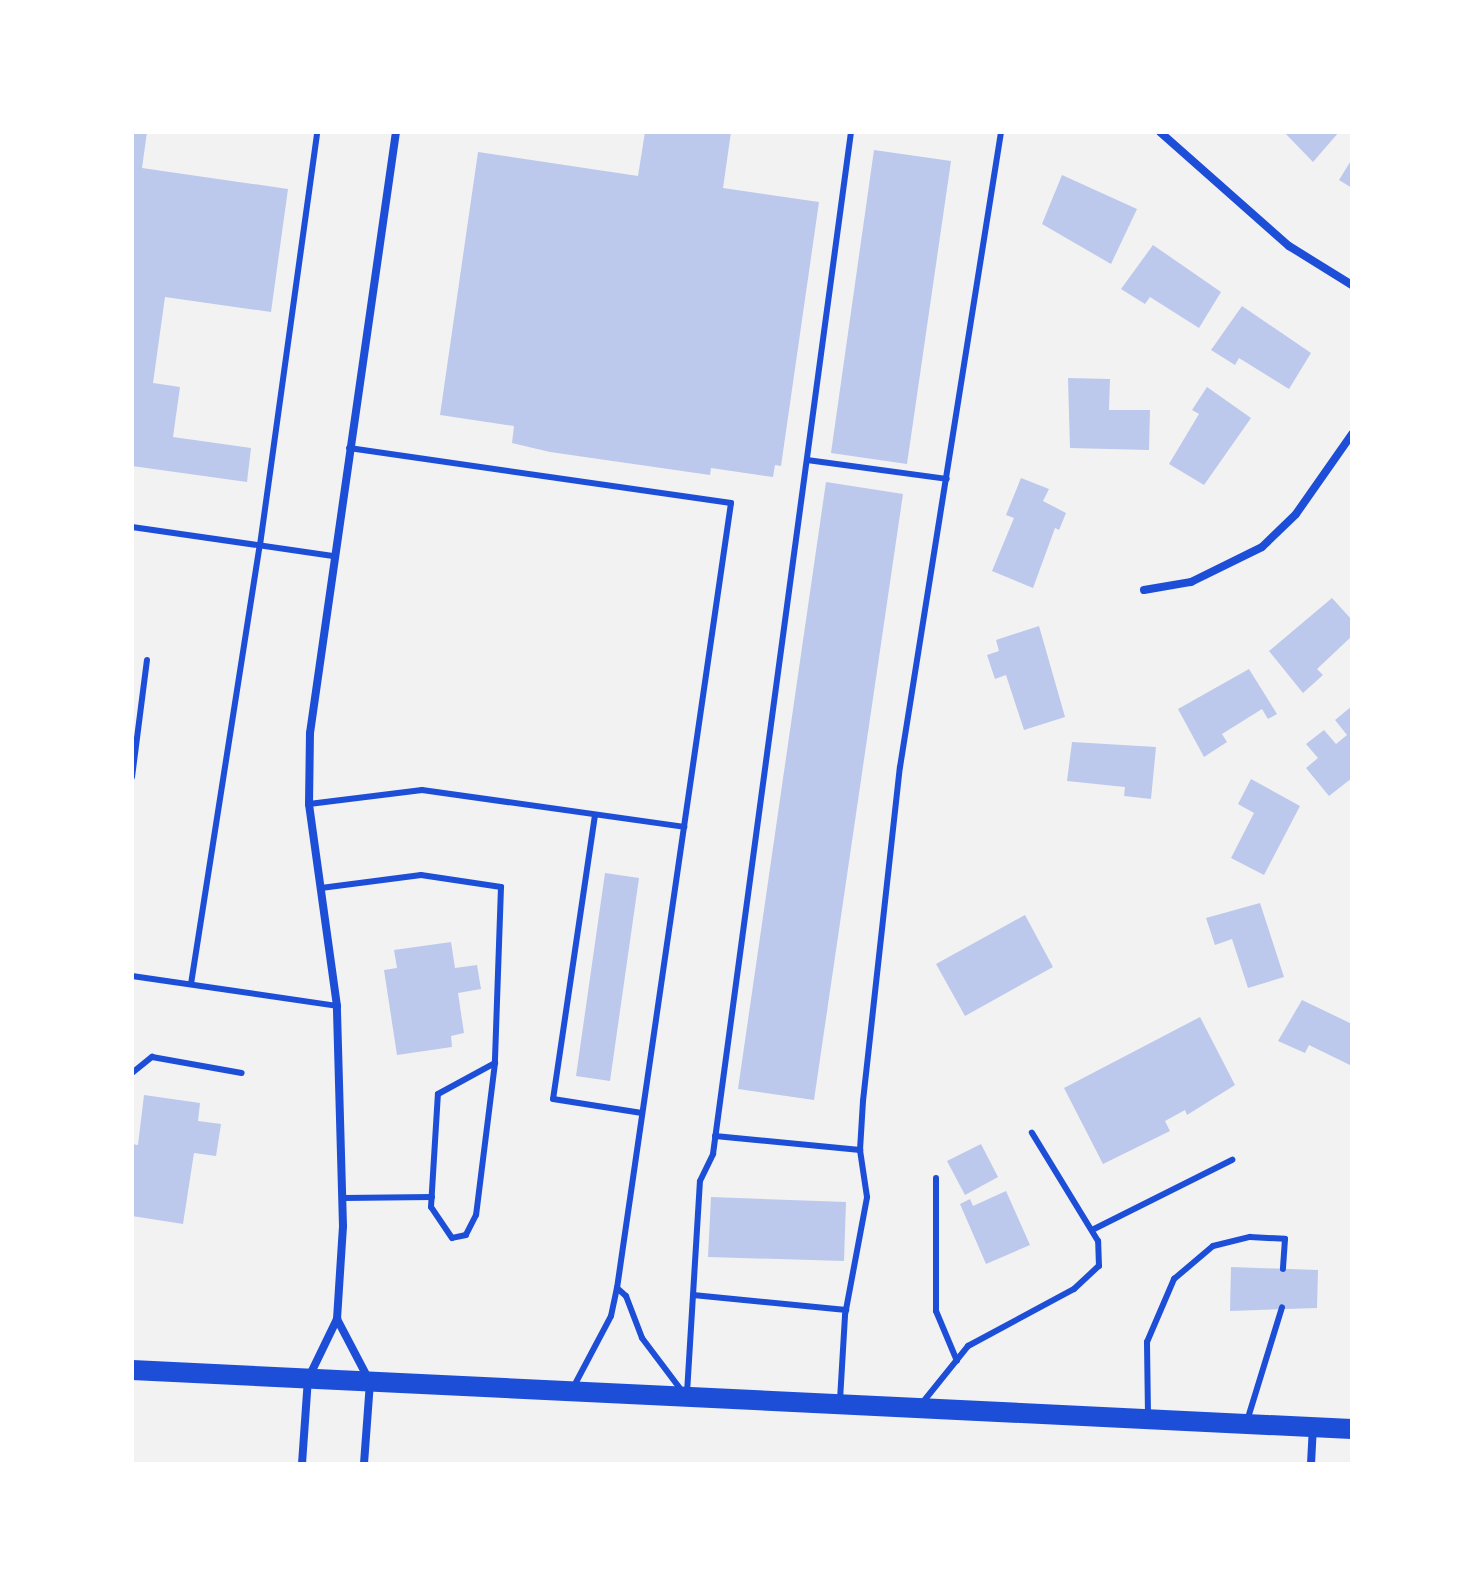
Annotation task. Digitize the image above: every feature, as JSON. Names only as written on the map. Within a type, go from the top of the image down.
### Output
[{"type":"main road","points":[[132,1370],[1352,1429]]},
{"type":"street","points":[[302,1464],[308,1379],[337,1319],[343,1198],[337,1006],[309,804],[310,733],[396,132]]},
{"type":"street","points":[[1160,132],[1289,246],[1352,285]]},
{"type":"street","points":[[1144,590],[1191,582],[1262,547],[1296,514],[1352,434]]},
{"type":"street","points":[[337,1319],[370,1382],[364,1464]]},
{"type":"street","points":[[1311,1464],[1313,1427]]},
{"type":"lane","points":[[191,984],[260,545],[317,132]]},
{"type":"lane","points":[[687,1397],[700,1181],[715,1136],[851,132]]},
{"type":"lane","points":[[840,1405],[846,1310],[867,1197],[860,1150],[900,767],[1001,132]]},
{"type":"lane","points":[[349,448],[731,503],[617,1288],[611,1316],[571,1392]]},
{"type":"lane","points":[[807,460],[947,479]]},
{"type":"lane","points":[[132,527],[333,556]]},
{"type":"lane","points":[[132,777],[147,660]]},
{"type":"lane","points":[[309,804],[411,790],[684,827]]},
{"type":"lane","points":[[595,815],[553,1099],[642,1113]]},
{"type":"lane","points":[[321,888],[421,875],[501,887],[495,1063],[476,1215],[466,1235],[452,1238],[441,1226],[432,1197],[438,1094],[495,1063]]},
{"type":"lane","points":[[132,976],[337,1006]]},
{"type":"lane","points":[[132,1073],[152,1057],[242,1073]]},
{"type":"lane","points":[[918,1408],[968,1346],[1093,1275],[1099,1258],[1092,1230],[1032,1133]]},
{"type":"lane","points":[[715,1136],[860,1150]]},
{"type":"lane","points":[[1092,1230],[1232,1160]]},
{"type":"lane","points":[[936,1178],[936,1311],[957,1361]]},
{"type":"lane","points":[[343,1198],[432,1197]]},
{"type":"lane","points":[[1148,1419],[1147,1342],[1174,1279],[1213,1246],[1250,1237],[1285,1239],[1283,1269]]},
{"type":"lane","points":[[617,1288],[626,1296],[642,1338],[687,1397]]},
{"type":"lane","points":[[693,1295],[846,1310]]},
{"type":"lane","points":[[1246,1424],[1282,1307]]},
{"type":"building","points":[[132,132],[147,132],[142,168],[288,189],[271,312],[165,297],[153,383],[180,387],[173,437],[251,448],[247,482],[132,466]]},
{"type":"building","points":[[645,132],[731,132],[723,188],[819,202],[781,466],[775,465],[773,477],[711,468],[710,475],[550,452],[512,443],[514,426],[440,415],[478,152],[638,176]]},
{"type":"building","points":[[1284,132],[1339,132],[1313,162]]},
{"type":"building","points":[[874,150],[951,161],[907,464],[831,453]]},
{"type":"building","points":[[1352,159],[1352,188],[1339,180]]},
{"type":"building","points":[[1062,175],[1137,209],[1111,264],[1042,224]]},
{"type":"building","points":[[1153,245],[1221,292],[1199,328],[1150,297],[1145,304],[1121,289]]},
{"type":"building","points":[[1242,306],[1311,353],[1289,389],[1239,358],[1235,365],[1211,350]]},
{"type":"building","points":[[1068,378],[1110,379],[1109,410],[1150,410],[1149,450],[1070,448]]},
{"type":"building","points":[[1207,387],[1251,418],[1204,485],[1169,464],[1199,414],[1192,410]]},
{"type":"building","points":[[1021,478],[1049,489],[1043,501],[1066,513],[1059,530],[1055,528],[1033,588],[992,571],[1014,518],[1006,515]]},
{"type":"building","points":[[826,482],[903,494],[814,1100],[738,1089]]},
{"type":"building","points":[[1332,598],[1352,620],[1352,636],[1317,669],[1323,675],[1303,693],[1269,651]]},
{"type":"building","points":[[1039,626],[1065,717],[1024,730],[1006,675],[995,679],[987,655],[999,651],[996,640]]},
{"type":"building","points":[[1249,669],[1277,714],[1268,719],[1262,709],[1222,734],[1227,742],[1204,757],[1178,709]]},
{"type":"building","points":[[1352,706],[1352,778],[1329,796],[1306,768],[1318,758],[1306,744],[1324,730],[1336,744],[1347,735],[1335,720]]},
{"type":"building","points":[[1072,742],[1156,747],[1151,799],[1124,796],[1125,787],[1067,781]]},
{"type":"building","points":[[1251,779],[1300,806],[1264,875],[1231,858],[1254,813],[1238,804]]},
{"type":"building","points":[[605,873],[639,878],[610,1081],[576,1076]]},
{"type":"building","points":[[1260,903],[1284,977],[1248,988],[1232,939],[1215,945],[1206,918]]},
{"type":"building","points":[[1025,915],[1053,967],[965,1016],[936,964]]},
{"type":"building","points":[[451,942],[455,968],[477,965],[481,989],[458,993],[464,1033],[451,1036],[452,1047],[397,1055],[384,970],[397,968],[394,950]]},
{"type":"building","points":[[1302,1000],[1352,1024],[1352,1066],[1309,1045],[1305,1053],[1278,1041]]},
{"type":"building","points":[[1200,1017],[1235,1085],[1187,1115],[1185,1110],[1165,1121],[1170,1131],[1103,1164],[1064,1088]]},
{"type":"building","points":[[144,1095],[200,1103],[198,1121],[221,1124],[216,1156],[194,1153],[183,1224],[132,1216],[132,1144],[138,1145]]},
{"type":"building","points":[[981,1144],[998,1177],[965,1195],[947,1161]]},
{"type":"building","points":[[1006,1191],[1030,1245],[986,1264],[960,1204],[970,1199],[973,1206]]},
{"type":"building","points":[[711,1197],[846,1202],[844,1261],[708,1257]]},
{"type":"building","points":[[1231,1267],[1318,1270],[1317,1308],[1230,1311]]}]
